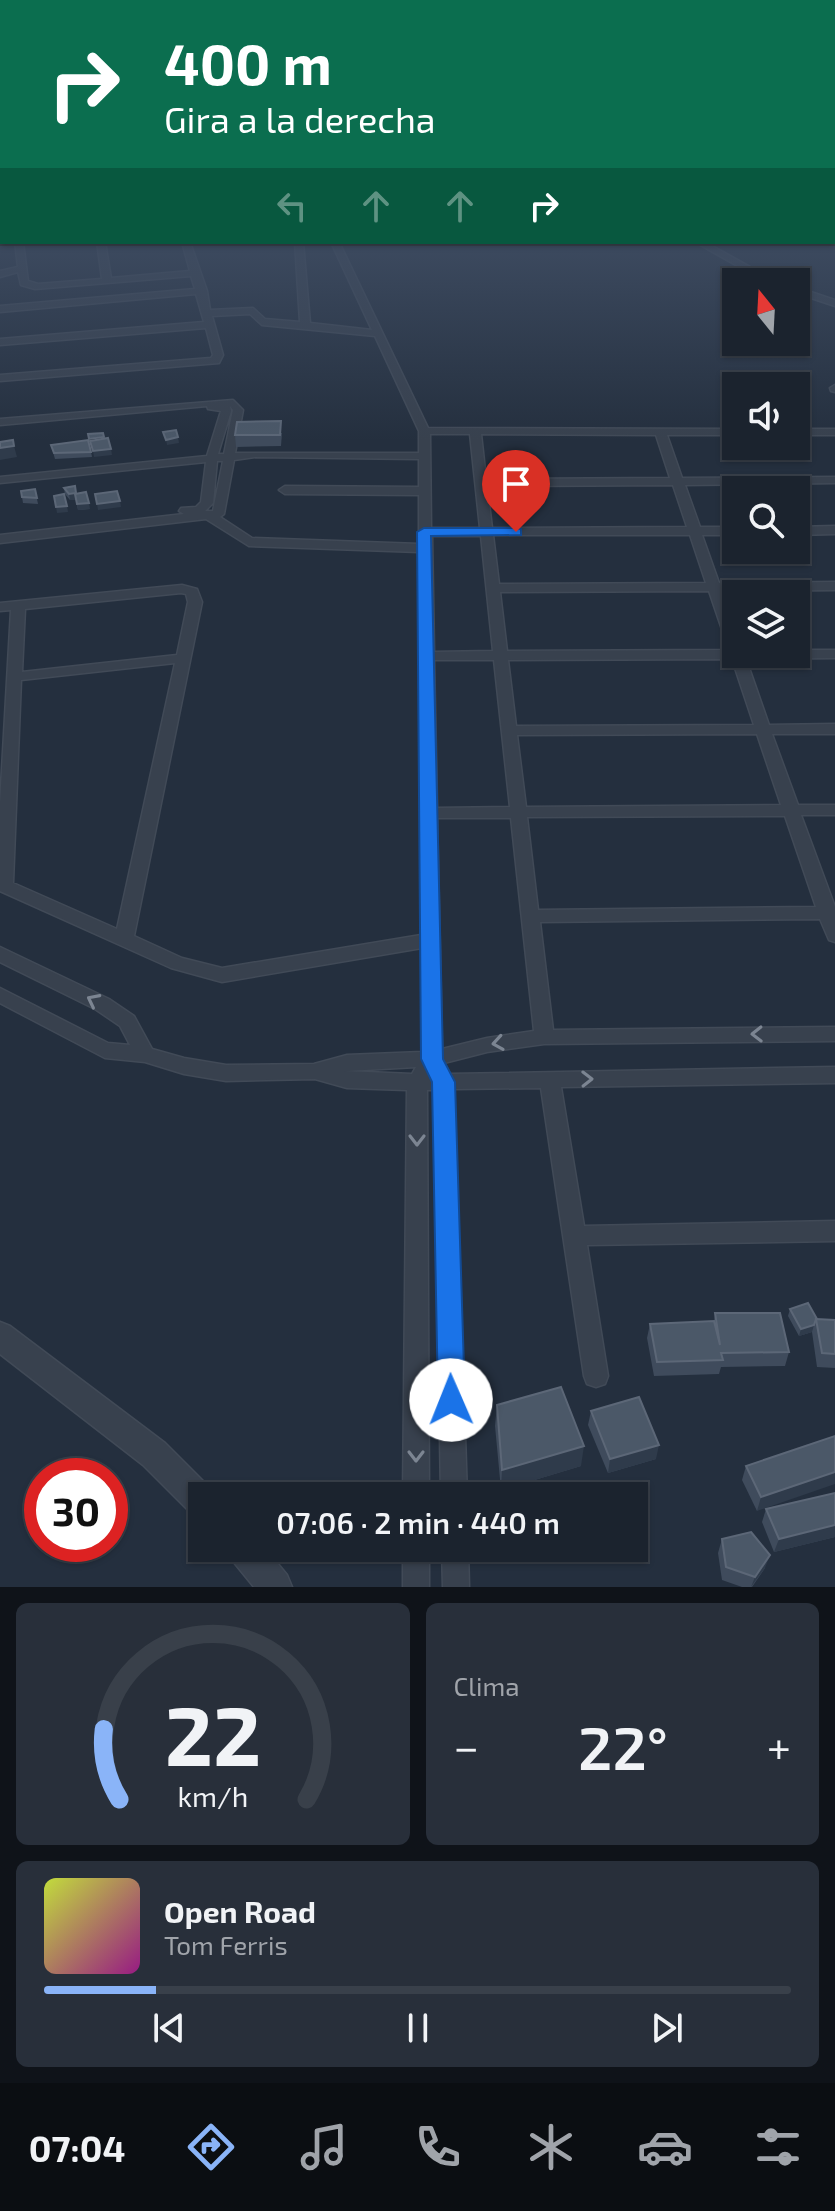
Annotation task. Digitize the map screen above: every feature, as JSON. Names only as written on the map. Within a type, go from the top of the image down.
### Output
[{"type":"street","points":[[0,309],[175,293]]},
{"type":"street","points":[[0,378],[215,361],[218,355],[202,293]]},
{"type":"street","points":[[303,293],[305,325]]},
{"type":"street","points":[[359,293],[424,431],[432,1059],[444,1082],[454,1482]]},
{"type":"street","points":[[810,295],[835,303]]},
{"type":"street","points":[[0,342],[253,311],[262,322],[379,334]]},
{"type":"street","points":[[0,422],[233,403],[238,410],[221,511],[212,516],[0,539]]},
{"type":"street","points":[[0,429],[225,407],[212,454],[207,503],[199,510]]},
{"type":"street","points":[[424,431],[722,432]]},
{"type":"street","points":[[475,431],[544,1037]]},
{"type":"street","points":[[660,431],[722,610]]},
{"type":"street","points":[[810,432],[835,432]]},
{"type":"street","points":[[0,470],[229,453],[424,456]]},
{"type":"street","points":[[0,480],[212,454]]},
{"type":"street","points":[[481,483],[835,480]]},
{"type":"street","points":[[285,490],[424,491]]},
{"type":"street","points":[[0,531],[199,510],[249,542],[424,540],[487,532],[722,531]]},
{"type":"street","points":[[810,531],[835,530]]},
{"type":"street","points":[[493,588],[835,586]]},
{"type":"street","points":[[0,607],[182,589],[192,592],[195,602],[124,940]]},
{"type":"street","points":[[18,605],[2,885],[177,963],[222,975],[430,940]]},
{"type":"street","points":[[426,656],[722,653]]},
{"type":"street","points":[[810,654],[835,654]]},
{"type":"street","points":[[14,677],[184,658]]},
{"type":"street","points":[[742,668],[831,913],[835,936]]},
{"type":"street","points":[[509,731],[835,729]]},
{"type":"street","points":[[428,813],[835,810]]},
{"type":"street","points":[[531,916],[831,913]]},
{"type":"street","points":[[0,954],[102,1004],[127,1021],[145,1054]]},
{"type":"street","points":[[0,995],[105,1050],[145,1054],[184,1066],[226,1073],[314,1072],[347,1080],[417,1082],[835,1075]]},
{"type":"street","points":[[314,1072],[347,1063],[432,1059],[487,1045],[544,1037],[835,1034]]},
{"type":"street","points":[[416,1482],[417,1082],[432,1059]]},
{"type":"street","points":[[550,1080],[596,1376]]},
{"type":"street","points":[[576,1236],[835,1231]]},
{"type":"street","points":[[0,1336],[154,1454],[188,1488]]},
{"type":"street","points":[[255,1562],[275,1587]]},
{"type":"street","points":[[416,1562],[416,1587]]},
{"type":"street","points":[[455,1562],[456,1587]]},
{"type":"building","points":[[281,421],[280,435],[235,435],[237,422]]},
{"type":"building","points":[[176,430],[178,437],[166,440],[163,432]]},
{"type":"building","points":[[103,433],[104,437],[89,439],[88,434]]},
{"type":"building","points":[[108,438],[111,449],[93,451],[90,441]]},
{"type":"building","points":[[13,440],[14,446],[0,448],[0,442]]},
{"type":"building","points":[[88,440],[91,452],[54,453],[51,445]]},
{"type":"building","points":[[75,486],[76,493],[69,494],[64,488]]},
{"type":"building","points":[[35,489],[37,498],[22,497],[21,491]]},
{"type":"building","points":[[117,491],[120,501],[97,504],[95,494]]},
{"type":"building","points":[[86,492],[89,503],[77,504],[75,494]]},
{"type":"building","points":[[64,494],[67,506],[56,507],[54,496]]},
{"type":"building","points":[[808,1303],[817,1319],[814,1325],[801,1329],[790,1309]]},
{"type":"building","points":[[715,1313],[780,1313],[789,1352],[721,1353],[723,1360],[657,1362],[650,1324],[714,1321],[720,1345]]},
{"type":"building","points":[[816,1319],[835,1320],[835,1354],[822,1353]]},
{"type":"building","points":[[561,1387],[584,1446],[502,1470],[497,1405]]},
{"type":"building","points":[[639,1397],[659,1445],[610,1459],[591,1411]]},
{"type":"building","points":[[835,1436],[835,1472],[761,1497],[746,1466]]},
{"type":"building","points":[[835,1493],[835,1525],[779,1539],[766,1509]]},
{"type":"building","points":[[751,1532],[770,1555],[755,1577],[726,1567],[722,1539]]},
{"type":"route","points":[[451,1400],[444,1082],[432,1059],[424,532],[516,532]]}]
